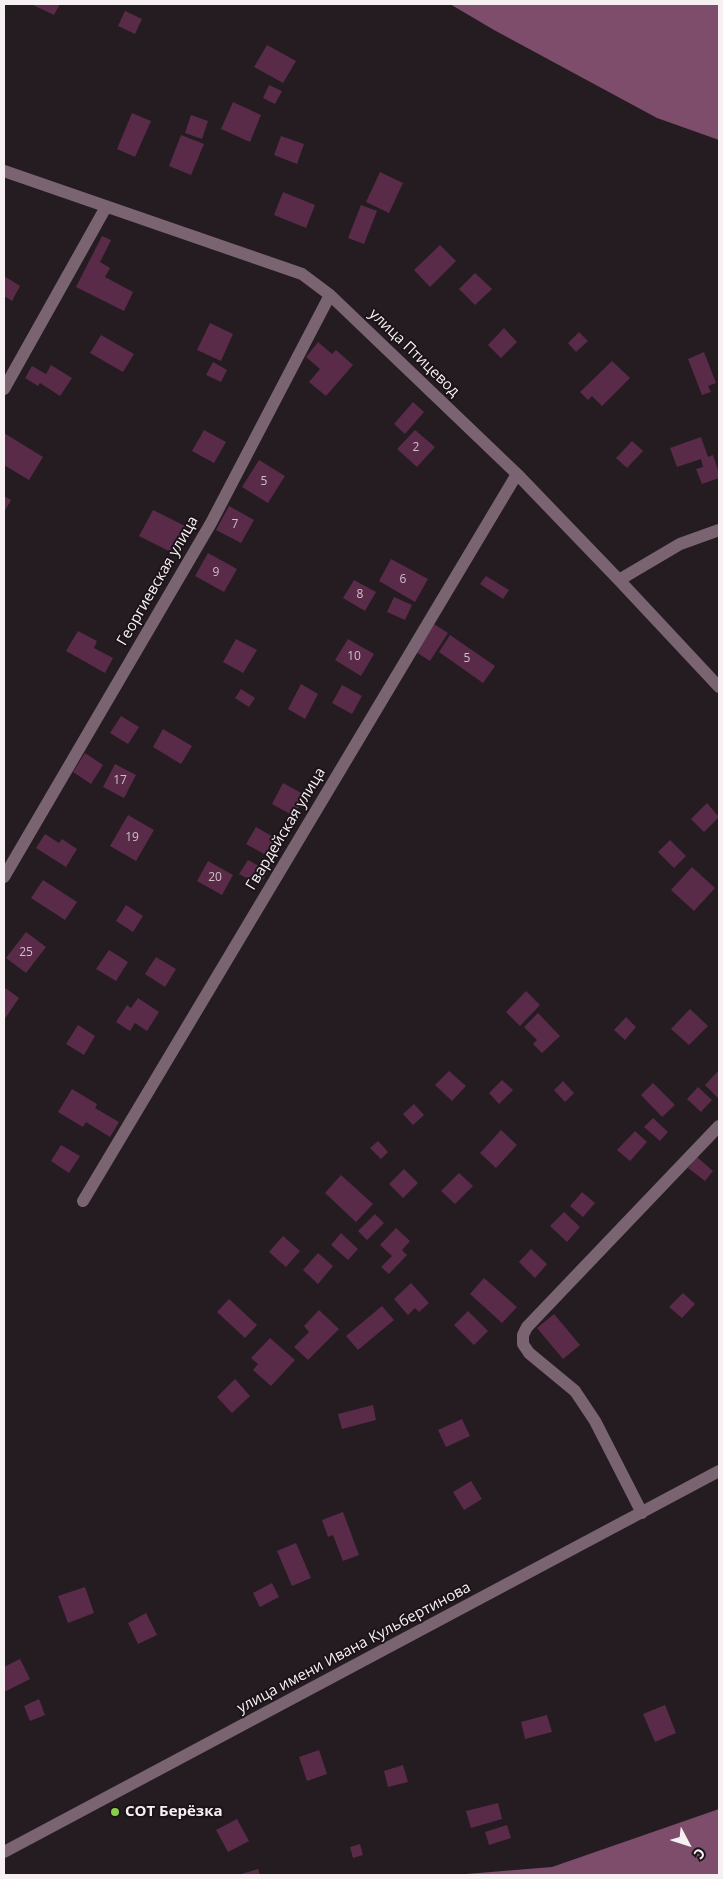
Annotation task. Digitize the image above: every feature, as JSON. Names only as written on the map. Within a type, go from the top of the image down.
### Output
[{"type":"street","name":"улица Птицевод","points":[[4,171],[302,274],[330,295],[517,474],[719,687]]},
{"type":"street","points":[[4,389],[106,207]]},
{"type":"street","name":"Георгиевская улица","points":[[4,878],[211,523],[330,295]]},
{"type":"street","name":"Гвардейская улица","points":[[83,1200],[517,474]]},
{"type":"street","points":[[619,580],[680,544],[719,530]]},
{"type":"street","points":[[642,1513],[595,1421],[575,1391],[529,1352],[524,1344],[524,1336],[527,1327],[719,1126]]},
{"type":"street","name":"улица имени Ивана Кульбертинова","points":[[4,1852],[719,1471]]},
{"type":"shaded area","points":[[450,4],[719,4],[719,140],[657,118],[494,30]]},
{"type":"shaded area","points":[[719,1809],[719,1875],[454,1875],[552,1867]]},
{"type":"building","points":[[31,4],[60,4],[54,15]]},
{"type":"building","points":[[125,11],[142,19],[135,34],[118,26]]},
{"type":"building","points":[[267,45],[296,61],[283,83],[254,67]]},
{"type":"building","points":[[269,85],[282,91],[275,104],[263,98]]},
{"type":"building","points":[[233,102],[261,115],[250,142],[221,129]]},
{"type":"building","points":[[132,113],[151,121],[135,157],[117,149]]},
{"type":"building","points":[[191,115],[208,121],[202,139],[185,133]]},
{"type":"building","points":[[181,135],[204,144],[191,175],[169,166]]},
{"type":"building","points":[[281,136],[304,144],[297,164],[274,155]]},
{"type":"building","points":[[380,172],[403,183],[389,213],[366,202]]},
{"type":"building","points":[[283,192],[315,205],[306,228],[274,215]]},
{"type":"building","points":[[361,205],[377,211],[364,244],[348,238]]},
{"type":"building","points":[[102,236],[111,240],[100,262],[110,268],[105,277],[133,292],[124,311],[76,287]]},
{"type":"building","points":[[440,245],[456,261],[430,287],[414,270]]},
{"type":"building","points":[[475,273],[492,289],[475,305],[459,289]]},
{"type":"building","points":[[4,276],[20,286],[12,301],[4,296]]},
{"type":"building","points":[[210,323],[233,334],[221,361],[197,350]]},
{"type":"building","points":[[504,328],[517,342],[501,358],[488,345]]},
{"type":"building","points":[[579,332],[588,341],[576,352],[568,343]]},
{"type":"building","points":[[101,335],[134,354],[123,372],[90,353]]},
{"type":"building","points":[[318,342],[332,354],[336,350],[353,365],[326,396],[309,382],[320,369],[306,357]]},
{"type":"building","points":[[704,352],[716,383],[708,386],[711,392],[702,395],[688,359]]},
{"type":"building","points":[[612,361],[630,378],[602,406],[592,396],[588,400],[580,392]]},
{"type":"building","points":[[213,362],[227,370],[221,382],[206,375]]},
{"type":"building","points":[[51,365],[72,378],[60,396],[40,383],[38,386],[25,378],[32,366],[46,374]]},
{"type":"building","points":[[413,402],[424,412],[405,434],[394,424]]},
{"type":"building","points":[[204,430],[226,442],[214,463],[192,451]]},
{"type":"building","points":[[415,430],[435,447],[417,467],[397,449]]},
{"type":"building","points":[[4,433],[43,457],[29,480],[4,465]]},
{"type":"building","points":[[701,437],[708,457],[713,455],[719,473],[719,478],[702,484],[696,469],[703,467],[701,459],[677,467],[670,448]]},
{"type":"building","points":[[632,441],[643,451],[627,468],[616,458]]},
{"type":"building","points":[[259,460],[285,476],[268,503],[242,487]]},
{"type":"building","points":[[4,496],[11,500],[4,512]]},
{"type":"building","points":[[229,506],[254,520],[241,543],[216,530]]},
{"type":"building","points":[[153,510],[191,529],[177,555],[139,536]]},
{"type":"building","points":[[208,553],[237,569],[224,592],[195,576]]},
{"type":"building","points":[[391,559],[428,579],[415,602],[379,581]]},
{"type":"building","points":[[486,576],[509,590],[503,599],[480,584]]},
{"type":"building","points":[[354,580],[376,592],[365,611],[343,598]]},
{"type":"building","points":[[394,597],[412,605],[405,620],[387,612]]},
{"type":"building","points":[[434,624],[448,633],[430,661],[416,652]]},
{"type":"building","points":[[78,631],[97,641],[94,648],[113,658],[105,673],[66,651]]},
{"type":"building","points":[[450,635],[495,666],[483,683],[439,652]]},
{"type":"building","points":[[236,639],[257,650],[243,673],[223,662]]},
{"type":"building","points":[[348,639],[374,654],[361,676],[335,660]]},
{"type":"building","points":[[301,684],[318,694],[305,719],[288,709]]},
{"type":"building","points":[[342,685],[362,696],[352,714],[332,703]]},
{"type":"building","points":[[241,689],[255,698],[249,707],[235,698]]},
{"type":"building","points":[[121,716],[139,727],[128,744],[110,733]]},
{"type":"building","points":[[163,729],[192,746],[181,764],[153,747]]},
{"type":"building","points":[[85,753],[103,765],[91,784],[73,772]]},
{"type":"building","points":[[115,764],[136,775],[124,798],[103,787]]},
{"type":"building","points":[[283,783],[305,795],[294,816],[272,804]]},
{"type":"building","points":[[707,803],[719,817],[704,832],[691,819]]},
{"type":"building","points":[[128,815],[154,830],[136,861],[110,846]]},
{"type":"building","points":[[256,827],[275,838],[266,855],[246,844]]},
{"type":"building","points":[[45,834],[59,843],[62,839],[77,849],[66,867],[36,848]]},
{"type":"building","points":[[670,840],[686,856],[674,868],[658,852]]},
{"type":"building","points":[[248,860],[268,871],[260,885],[239,874]]},
{"type":"building","points":[[208,861],[233,875],[222,895],[197,881]]},
{"type":"building","points":[[692,867],[715,888],[694,911],[671,890]]},
{"type":"building","points":[[43,880],[77,902],[65,920],[31,898]]},
{"type":"building","points":[[126,905],[143,916],[133,932],[116,921]]},
{"type":"building","points":[[26,932],[46,947],[26,973],[6,958]]},
{"type":"building","points":[[109,950],[128,962],[116,981],[96,969]]},
{"type":"building","points":[[156,957],[176,969],[165,987],[145,974]]},
{"type":"building","points":[[4,987],[19,998],[4,1020]]},
{"type":"building","points":[[526,991],[540,1005],[520,1026],[506,1012]]},
{"type":"building","points":[[138,998],[159,1012],[147,1031],[135,1023],[130,1031],[116,1022],[127,1005],[131,1008]]},
{"type":"building","points":[[690,1009],[708,1026],[689,1045],[671,1029]]},
{"type":"building","points":[[538,1013],[560,1036],[542,1053],[533,1044],[537,1040],[524,1027]]},
{"type":"building","points":[[626,1017],[636,1027],[625,1040],[614,1030]]},
{"type":"building","points":[[78,1025],[95,1036],[84,1055],[66,1044]]},
{"type":"building","points":[[719,1070],[719,1097],[718,1098],[705,1085]]},
{"type":"building","points":[[449,1071],[466,1086],[452,1101],[435,1085]]},
{"type":"building","points":[[502,1080],[513,1090],[499,1104],[489,1093]]},
{"type":"building","points":[[563,1081],[574,1093],[565,1102],[554,1090]]},
{"type":"building","points":[[653,1083],[675,1105],[662,1117],[641,1095]]},
{"type":"building","points":[[698,1087],[712,1100],[701,1112],[687,1099]]},
{"type":"building","points":[[72,1089],[97,1104],[95,1108],[119,1122],[110,1137],[86,1122],[83,1127],[58,1112]]},
{"type":"building","points":[[414,1104],[424,1115],[413,1125],[403,1114]]},
{"type":"building","points":[[653,1118],[668,1132],[660,1141],[644,1127]]},
{"type":"building","points":[[501,1130],[517,1145],[496,1168],[480,1153]]},
{"type":"building","points":[[635,1131],[647,1142],[630,1161],[617,1150]]},
{"type":"building","points":[[378,1141],[388,1152],[381,1159],[370,1148]]},
{"type":"building","points":[[61,1145],[80,1156],[69,1173],[51,1161]]},
{"type":"building","points":[[697,1157],[713,1171],[705,1181],[688,1168]]},
{"type":"building","points":[[404,1169],[418,1183],[403,1198],[389,1184]]},
{"type":"building","points":[[459,1173],[473,1186],[455,1204],[441,1191]]},
{"type":"building","points":[[341,1175],[373,1204],[356,1222],[325,1193]]},
{"type":"building","points":[[582,1192],[595,1203],[583,1217],[570,1206]]},
{"type":"building","points":[[564,1212],[580,1227],[567,1242],[550,1226]]},
{"type":"building","points":[[375,1214],[384,1223],[367,1240],[358,1231]]},
{"type":"building","points":[[396,1228],[410,1241],[402,1250],[407,1255],[389,1274],[381,1267],[392,1256],[380,1245]]},
{"type":"building","points":[[341,1233],[358,1249],[348,1260],[331,1245]]},
{"type":"building","points":[[283,1236],[300,1251],[286,1267],[269,1252]]},
{"type":"building","points":[[531,1249],[547,1264],[535,1278],[519,1262]]},
{"type":"building","points":[[318,1253],[333,1266],[318,1284],[303,1270]]},
{"type":"building","points":[[484,1278],[517,1307],[502,1323],[470,1294]]},
{"type":"building","points":[[411,1283],[429,1303],[419,1312],[415,1308],[408,1315],[394,1299]]},
{"type":"building","points":[[683,1293],[695,1304],[682,1318],[669,1307]]},
{"type":"building","points":[[229,1299],[257,1325],[245,1338],[217,1312]]},
{"type":"building","points":[[382,1306],[394,1320],[358,1350],[346,1336]]},
{"type":"building","points":[[319,1310],[339,1329],[308,1360],[294,1347],[309,1332],[304,1326]]},
{"type":"building","points":[[468,1311],[488,1331],[474,1345],[454,1325]]},
{"type":"building","points":[[554,1314],[580,1345],[563,1359],[537,1328]]},
{"type":"building","points":[[270,1338],[295,1360],[271,1386],[253,1370],[258,1364],[251,1358]]},
{"type":"building","points":[[235,1379],[250,1396],[232,1413],[217,1397]]},
{"type":"building","points":[[373,1405],[376,1420],[342,1429],[338,1414]]},
{"type":"building","points":[[462,1419],[470,1436],[446,1447],[438,1430]]},
{"type":"building","points":[[471,1481],[482,1499],[464,1510],[453,1492]]},
{"type":"building","points":[[343,1512],[359,1555],[343,1561],[333,1535],[328,1537],[322,1520]]},
{"type":"building","points":[[296,1543],[311,1578],[292,1586],[277,1551]]},
{"type":"building","points":[[272,1583],[279,1597],[260,1607],[253,1593]]},
{"type":"building","points":[[85,1587],[94,1613],[68,1623],[58,1596]]},
{"type":"building","points":[[146,1613],[157,1635],[138,1644],[128,1623]]},
{"type":"building","points":[[20,1659],[30,1679],[4,1692],[4,1667]]},
{"type":"building","points":[[39,1699],[45,1715],[30,1721],[24,1706]]},
{"type":"building","points":[[665,1705],[676,1733],[655,1742],[643,1714]]},
{"type":"building","points":[[547,1715],[552,1732],[525,1739],[521,1722]]},
{"type":"building","points":[[319,1750],[327,1774],[307,1781],[299,1757]]},
{"type":"building","points":[[403,1765],[408,1782],[388,1787],[384,1771]]},
{"type":"building","points":[[498,1803],[502,1819],[471,1828],[466,1811]]},
{"type":"building","points":[[237,1819],[249,1841],[228,1852],[216,1830]]},
{"type":"building","points":[[507,1825],[511,1838],[489,1845],[485,1832]]},
{"type":"building","points":[[360,1844],[363,1855],[353,1858],[350,1847]]},
{"type":"building","points":[[258,1869],[260,1875],[238,1875]]},
{"type":"place","name":"СОТ Берёзка","points":[[115,1812]]}]
